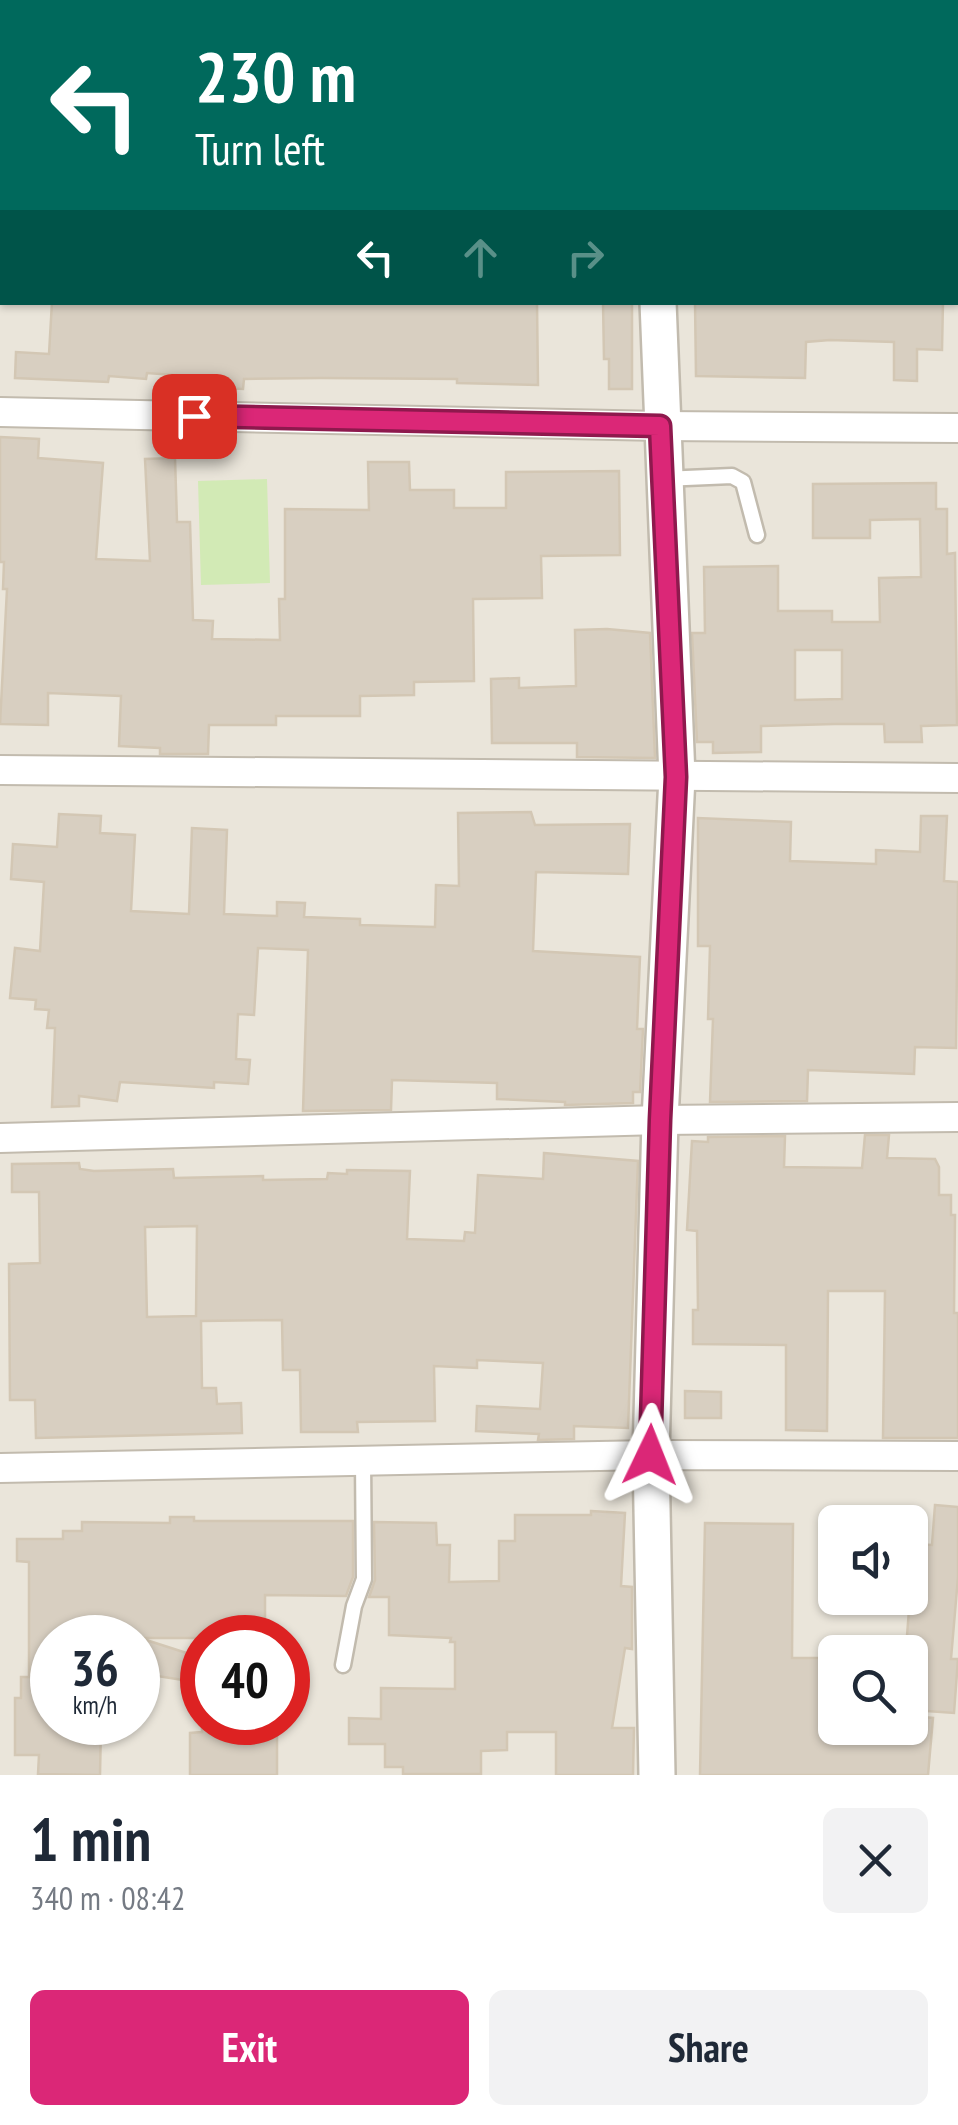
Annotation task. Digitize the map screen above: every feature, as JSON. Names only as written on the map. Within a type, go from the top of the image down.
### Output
[{"type":"street","points":[[657,1775],[650,1455],[676,777],[658,305]]},
{"type":"street","points":[[0,412],[958,428]]},
{"type":"street","points":[[0,770],[958,778]]},
{"type":"street","points":[[0,1138],[660,1120],[958,1117]]},
{"type":"street","points":[[0,1468],[650,1455],[958,1456]]},
{"type":"lane","points":[[662,479],[732,476],[743,482],[757,536]]},
{"type":"lane","points":[[343,1666],[354,1606],[364,1579],[363,1460]]},
{"type":"shaded area","points":[[0,305],[958,305],[958,1775],[0,1775]]},
{"type":"green space","points":[[267,479],[270,583],[201,585],[198,481]]},
{"type":"building","points":[[52,305],[537,305],[538,385],[457,383],[457,379],[244,379],[243,389],[202,387],[202,377],[147,373],[146,379],[109,376],[108,382],[15,378],[16,352],[49,354]]},
{"type":"building","points":[[603,305],[632,305],[632,389],[609,389],[609,359],[604,359]]},
{"type":"building","points":[[695,305],[943,305],[942,350],[917,349],[917,381],[894,380],[894,342],[830,340],[806,342],[805,378],[696,376]]},
{"type":"building","points":[[0,437],[39,439],[38,458],[103,463],[96,559],[150,561],[145,459],[175,458],[177,522],[190,522],[193,620],[213,621],[212,639],[280,640],[279,599],[285,599],[285,509],[369,510],[368,462],[409,462],[410,490],[454,490],[454,508],[506,508],[506,472],[619,471],[620,555],[541,556],[542,598],[473,599],[474,681],[414,682],[414,695],[360,696],[360,716],[276,716],[276,725],[209,725],[208,754],[160,754],[160,748],[119,746],[121,696],[48,693],[48,725],[0,724],[7,589],[3,589],[4,562],[0,562]]},
{"type":"building","points":[[936,483],[936,509],[947,509],[947,554],[955,553],[957,725],[921,726],[922,742],[885,742],[884,724],[761,726],[761,752],[713,753],[713,742],[697,742],[692,633],[705,633],[704,567],[778,566],[778,611],[832,611],[832,622],[880,622],[879,578],[921,577],[920,519],[870,520],[870,538],[813,538],[813,484]],"holes":[[[795,650],[842,650],[842,699],[795,700]]]},
{"type":"building","points":[[575,630],[650,633],[655,758],[577,757],[577,743],[492,743],[491,679],[519,678],[519,688],[576,686]]},
{"type":"building","points":[[531,812],[535,825],[630,824],[628,874],[536,872],[533,951],[640,957],[640,1092],[633,1092],[633,1103],[565,1105],[497,1099],[497,1083],[392,1080],[391,1110],[303,1111],[308,950],[258,948],[254,1015],[238,1014],[236,1059],[250,1060],[248,1084],[214,1082],[214,1088],[120,1082],[117,1101],[79,1096],[79,1106],[52,1107],[55,1028],[47,1028],[49,1010],[35,1009],[36,1000],[10,998],[15,948],[40,951],[44,882],[11,879],[13,844],[57,847],[59,814],[101,816],[100,833],[135,835],[131,911],[189,914],[192,828],[227,830],[224,914],[277,916],[277,902],[305,903],[304,917],[360,919],[360,925],[435,927],[436,885],[459,886],[458,813]]},
{"type":"building","points":[[921,816],[947,816],[944,881],[958,882],[956,1048],[915,1047],[914,1074],[808,1070],[807,1101],[710,1102],[710,946],[698,946],[698,818],[791,822],[790,861],[876,864],[876,850],[920,852]]},
{"type":"building","points":[[865,1135],[889,1135],[887,1158],[935,1159],[939,1167],[939,1195],[951,1195],[951,1215],[955,1215],[954,1313],[958,1313],[958,1438],[883,1438],[885,1291],[828,1291],[827,1431],[786,1430],[786,1345],[693,1344],[693,1310],[698,1310],[697,1231],[687,1230],[692,1141],[708,1142],[708,1137],[785,1136],[784,1167],[862,1168]]},
{"type":"building","points":[[544,1153],[638,1161],[628,1428],[574,1426],[574,1439],[538,1440],[539,1434],[476,1431],[477,1406],[540,1409],[543,1363],[477,1360],[477,1368],[434,1366],[435,1421],[357,1422],[358,1432],[301,1432],[300,1370],[283,1370],[282,1320],[201,1321],[202,1388],[216,1388],[217,1404],[241,1403],[242,1433],[36,1438],[35,1400],[10,1400],[9,1264],[40,1263],[39,1192],[12,1192],[12,1164],[79,1163],[80,1169],[94,1171],[173,1169],[174,1178],[263,1176],[263,1180],[327,1179],[328,1173],[347,1174],[347,1170],[410,1171],[407,1239],[464,1241],[465,1232],[475,1233],[478,1175],[543,1179]],"holes":[[[197,1226],[196,1316],[147,1317],[145,1227]]]},
{"type":"building","points":[[685,1391],[721,1392],[721,1418],[685,1418]]},
{"type":"building","points":[[935,1505],[958,1507],[958,1577],[951,1659],[958,1659],[954,1713],[928,1711],[928,1635],[907,1635],[909,1615],[928,1615],[928,1545],[932,1545]]},
{"type":"building","points":[[591,1511],[625,1513],[621,1586],[632,1587],[632,1649],[625,1648],[612,1728],[634,1728],[633,1775],[556,1775],[556,1732],[507,1732],[507,1750],[481,1751],[481,1774],[403,1774],[403,1767],[385,1767],[385,1744],[349,1744],[349,1718],[381,1719],[381,1688],[455,1689],[455,1642],[450,1642],[451,1638],[389,1635],[389,1597],[369,1597],[375,1580],[374,1522],[436,1523],[437,1545],[450,1545],[449,1582],[499,1581],[499,1541],[515,1541],[515,1515],[591,1515]]},
{"type":"building","points":[[170,1517],[194,1517],[194,1521],[353,1521],[353,1577],[346,1596],[265,1595],[265,1615],[180,1615],[180,1638],[160,1638],[160,1615],[30,1615],[30,1745],[101,1745],[100,1775],[38,1774],[39,1755],[15,1755],[15,1698],[21,1698],[21,1677],[29,1677],[29,1562],[17,1561],[17,1539],[63,1539],[63,1531],[82,1531],[82,1522],[170,1523]]},
{"type":"building","points":[[705,1523],[793,1524],[792,1658],[818,1658],[818,1745],[928,1745],[928,1718],[933,1718],[928,1775],[700,1775]]},
{"type":"building","points":[[160,1644],[180,1651],[180,1680],[160,1676]]},
{"type":"building","points":[[190,1745],[277,1745],[277,1775],[190,1775]]},
{"type":"route","points":[[194,416],[660,426],[676,777],[650,1455]]}]
